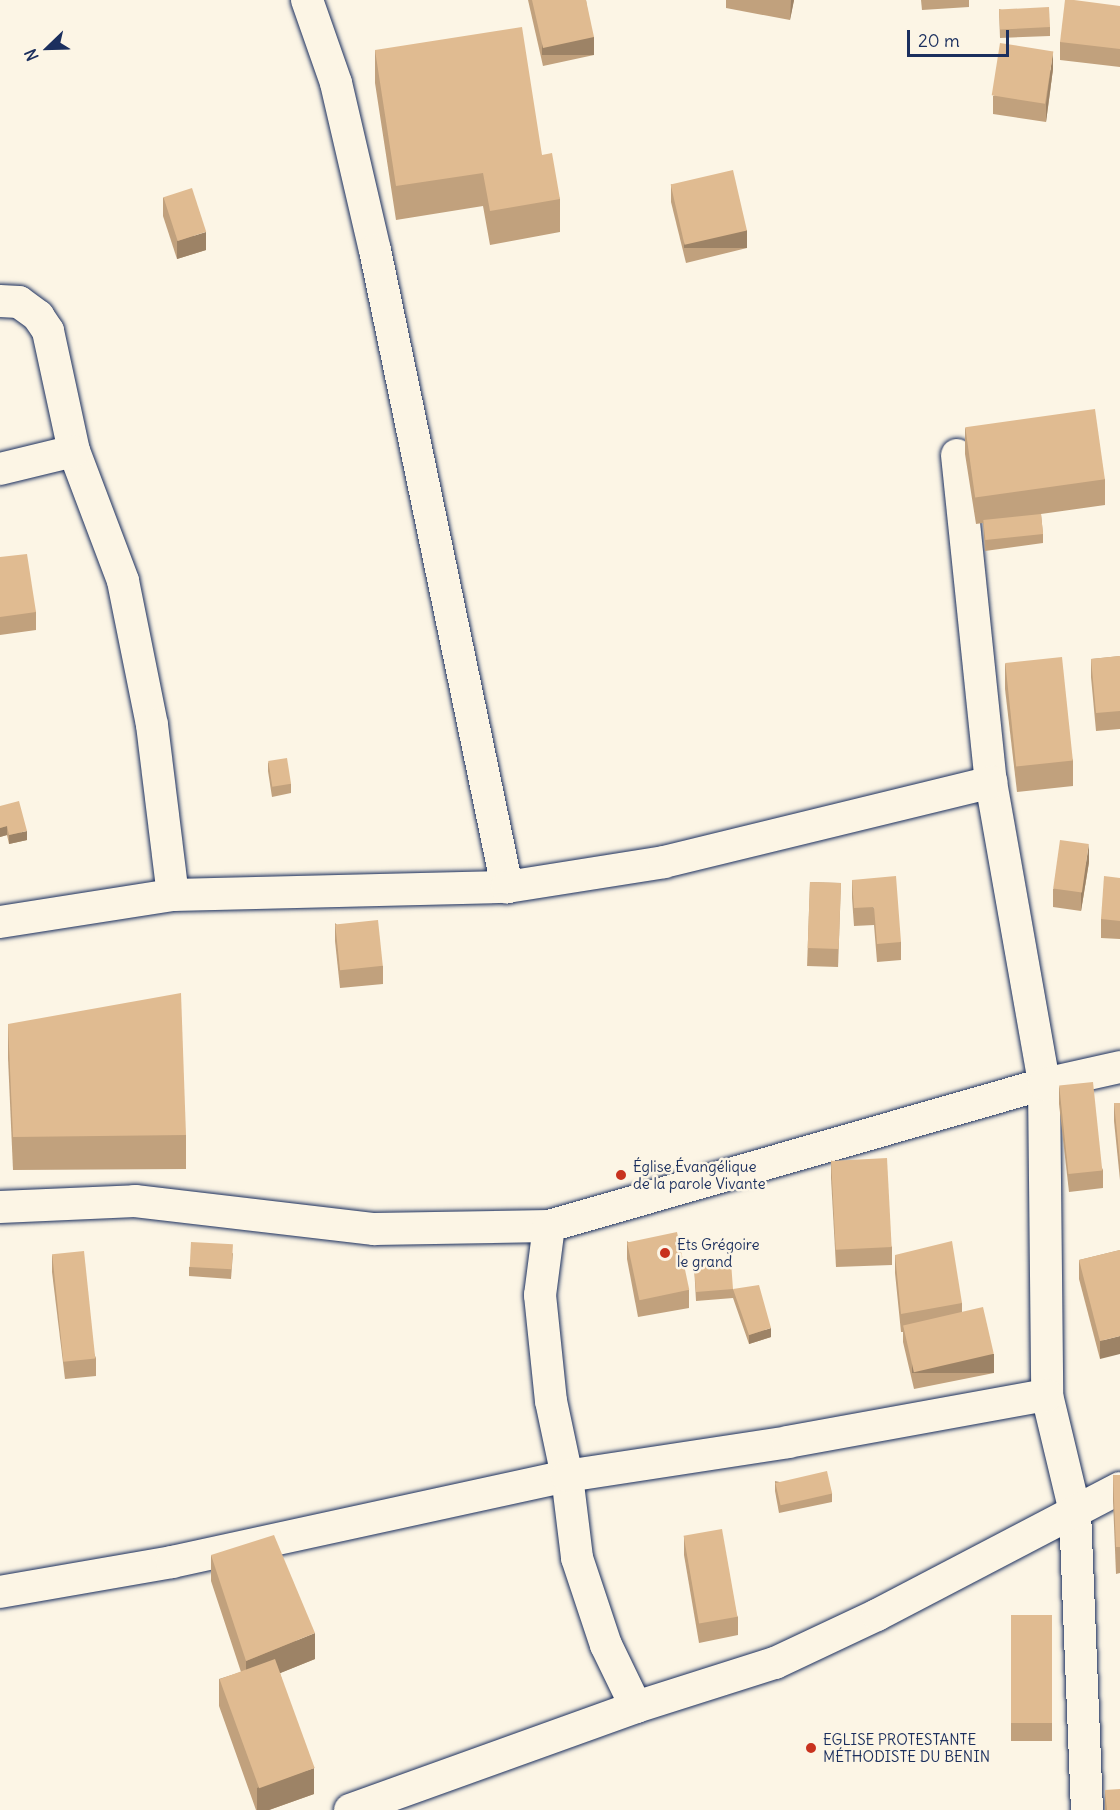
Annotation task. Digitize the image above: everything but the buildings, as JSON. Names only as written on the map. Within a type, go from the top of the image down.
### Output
[{"type":"street","points":[[307,0],[336,83],[375,250],[507,887]]},
{"type":"street","points":[[0,302],[19,302],[38,316],[48,331],[74,451],[123,581],[152,725],[173,895]]},
{"type":"street","points":[[0,469],[74,451]]},
{"type":"street","points":[[957,455],[991,782],[1044,1084],[1047,1395],[1076,1512],[1087,1810]]},
{"type":"street","points":[[0,922],[173,895],[507,887],[664,862],[991,782]]},
{"type":"street","points":[[0,1207],[135,1201],[374,1229],[549,1226],[1044,1084],[1120,1066]]},
{"type":"street","points":[[549,1226],[540,1295],[551,1401],[567,1476],[577,1558],[606,1645],[636,1707]]},
{"type":"street","points":[[0,1592],[172,1562],[567,1476],[788,1442],[1047,1395]]},
{"type":"street","points":[[350,1810],[636,1707],[775,1663],[878,1615],[1120,1488]]},
{"type":"place","name":"Église Évangélique de la parole Vivante","points":[[621,1175]]},
{"type":"place","name":"Ets Grégoire le grand","points":[[665,1253]]},
{"type":"place","name":"EGLISE PROTESTANTE MÉTHODISTE DU BENIN","points":[[811,1748]]}]
